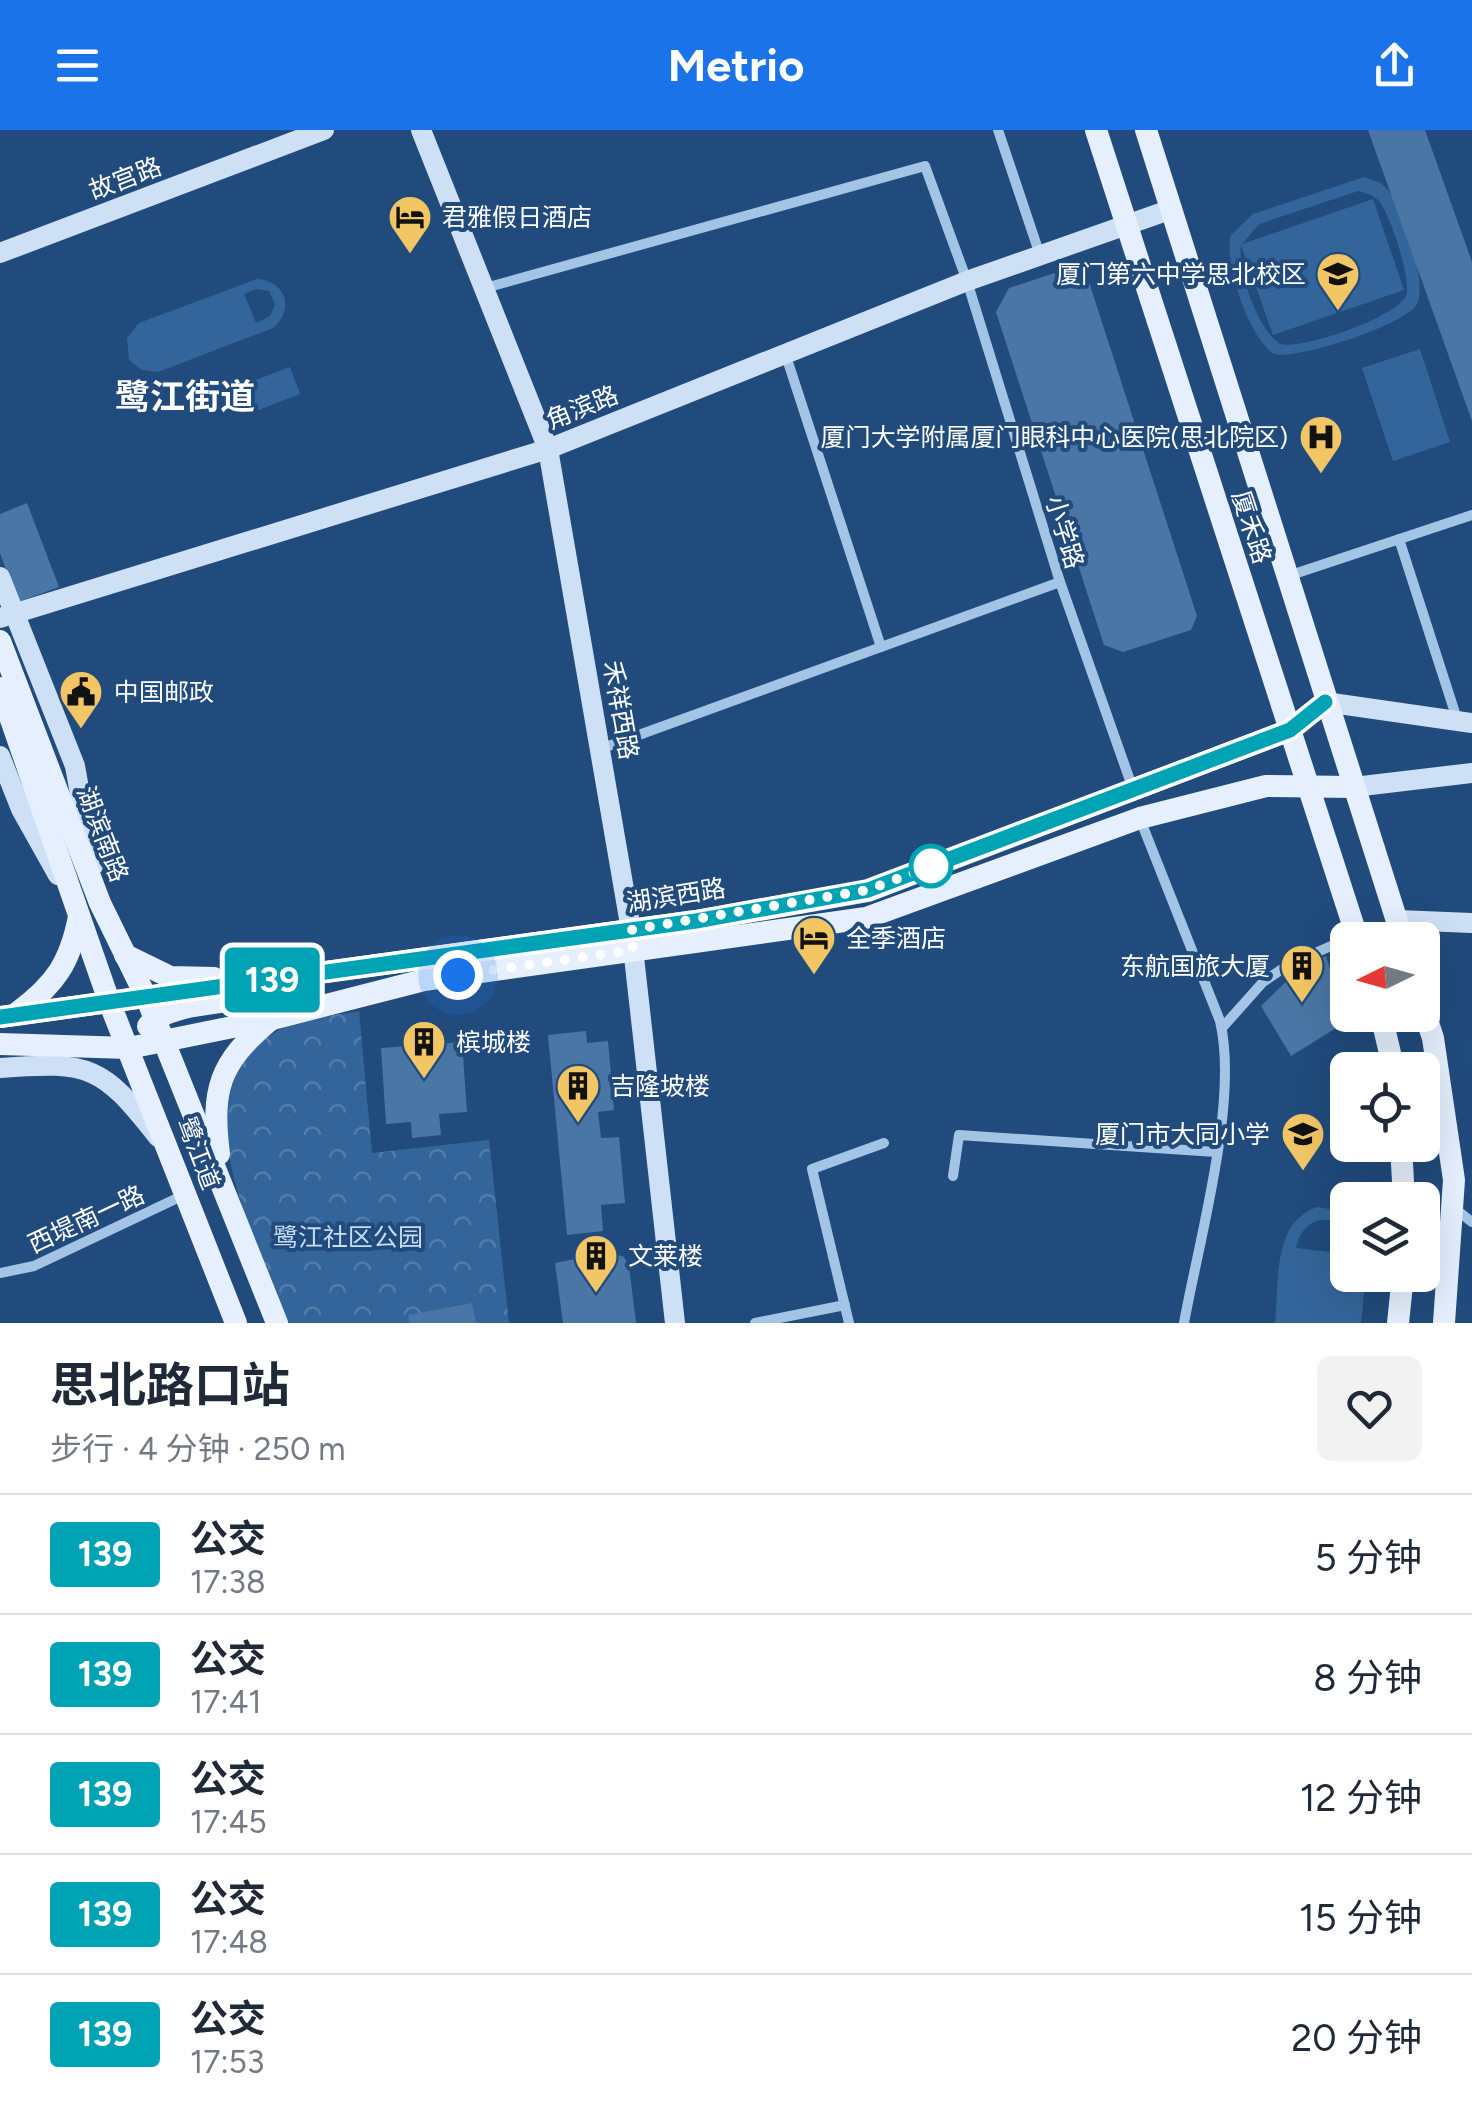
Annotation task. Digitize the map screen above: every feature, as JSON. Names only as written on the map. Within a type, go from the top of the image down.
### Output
[{"type":"main road","name":"厦禾路","points":[[1096,130],[1290,730],[1304,785],[1351,922]]},
{"type":"main road","name":"厦禾路","points":[[1146,130],[1397,922]]},
{"type":"main road","name":"湖滨南路","points":[[0,641],[90,908],[110,1004]]},
{"type":"main road","name":"湖滨南路","points":[[0,688],[90,908],[126,955],[165,1042]]},
{"type":"main road","name":"湖滨西路","points":[[0,1044],[128,1048],[165,1042],[424,980],[868,890],[1290,730],[1325,702]]},
{"type":"main road","name":"湖滨西路","points":[[8,1015],[110,1004],[151,1008],[282,978],[364,967],[866,918],[1140,818],[1266,786],[1354,787]]},
{"type":"main road","points":[[8,1015],[48,990],[65,970],[90,908]]},
{"type":"main road","points":[[126,955],[170,977],[282,978]]},
{"type":"main road","points":[[128,1048],[151,1008],[306,990],[364,967]]},
{"type":"main road","name":"鹭江道","points":[[110,1004],[236,1323]]},
{"type":"main road","points":[[222,1178],[214,1116],[222,1072],[244,1042],[272,1019]]},
{"type":"main road","points":[[1430,1032],[1463,1177],[1463,1215],[1444,1323]]},
{"type":"main road","name":"鹭江道","points":[[165,1042],[278,1323]]},
{"type":"main road","points":[[1398,1323],[1401,1292]]},
{"type":"street","name":"故宫路","points":[[0,253],[324,130]]},
{"type":"street","name":"禾祥西路","points":[[421,130],[548,449],[632,940],[675,1323]]},
{"type":"street","points":[[998,130],[1040,254]]},
{"type":"street","name":"小学路","points":[[484,289],[925,166],[967,281],[1060,582],[1134,792]]},
{"type":"street","name":"角滨路","points":[[8,616],[548,449],[967,281],[1172,209]]},
{"type":"street","points":[[784,352],[881,647]]},
{"type":"street","points":[[1288,576],[1472,515]]},
{"type":"street","points":[[1325,702],[1465,722],[1399,539]]},
{"type":"street","points":[[0,577],[8,616],[75,766],[90,908]]},
{"type":"street","points":[[602,748],[1060,582]]},
{"type":"street","points":[[0,756],[21,809],[90,908]]},
{"type":"street","points":[[1354,787],[1472,774]]},
{"type":"street","points":[[1140,818],[1222,1028],[1227,1050],[1216,1152],[1184,1323]]},
{"type":"street","points":[[1440,927],[1472,924]]},
{"type":"street","points":[[1222,1028],[1264,982],[1288,965],[1330,949]]},
{"type":"street","points":[[0,1068],[58,1064],[91,1070],[120,1089],[170,1152]]},
{"type":"street","points":[[954,1176],[959,1135],[1216,1152]]},
{"type":"street","points":[[849,1323],[817,1206],[812,1169],[884,1143]]},
{"type":"street","name":"西堤南一路","points":[[0,1273],[34,1266],[186,1194]]},
{"type":"street","points":[[755,1323],[845,1305]]},
{"type":"green space","points":[[1364,177],[1380,183],[1392,195],[1412,243],[1419,279],[1417,304],[1373,331],[1304,352],[1274,354],[1248,317],[1231,263],[1231,235],[1253,214]],"holes":[[[1358,191],[1379,201],[1389,219],[1403,262],[1406,296],[1386,313],[1348,330],[1308,342],[1280,344],[1264,326],[1251,299],[1242,270],[1241,245],[1273,335],[1404,290],[1373,199],[1242,244],[1259,224]]]},
{"type":"green space","points":[[257,279],[275,285],[284,297],[284,313],[273,328],[158,372],[142,370],[129,360],[127,338],[139,323]],"holes":[[[256,289],[269,291],[275,305],[270,316],[256,323],[244,294]]]},
{"type":"green space","points":[[1420,349],[1450,442],[1393,461],[1362,368]]},
{"type":"green space","points":[[290,367],[300,394],[248,414],[238,387]]},
{"type":"green space","name":"鹭江社区公园","points":[[359,1011],[372,1153],[489,1140],[509,1323],[288,1323],[243,1208],[231,1166],[227,1125],[232,1087],[250,1053],[284,1027],[311,1018]]},
{"type":"green space","points":[[1317,1207],[1330,1209],[1330,1220],[1309,1226],[1296,1248],[1330,1252],[1330,1292],[1364,1292],[1361,1323],[1275,1323],[1278,1273],[1285,1240],[1302,1215]]},
{"type":"building","points":[[1368,130],[1425,130],[1472,262],[1472,421]]},
{"type":"building","points":[[1067,269],[1087,276],[1197,616],[1191,630],[1123,652],[1104,645],[996,312],[1009,288]]},
{"type":"building","points":[[27,503],[59,587],[18,602],[0,553],[0,514]]},
{"type":"building","name":"东航国旅大厦","points":[[1326,956],[1330,969],[1330,1032],[1291,1056],[1261,1006],[1301,967]]},
{"type":"building","name":"吉隆坡楼","points":[[586,1031],[587,1043],[608,1041],[614,1110],[598,1112],[601,1138],[619,1137],[625,1203],[601,1205],[603,1231],[567,1235],[548,1035]]},
{"type":"building","name":"槟城楼","points":[[462,1042],[467,1112],[439,1114],[441,1135],[412,1138],[411,1122],[386,1124],[381,1048]]},
{"type":"building","name":"文莱楼","points":[[610,1252],[624,1257],[629,1266],[636,1323],[563,1323],[555,1263]]},
{"type":"building","points":[[472,1303],[476,1323],[410,1323],[408,1315]]},
{"type":"bus line","name":"139","points":[[0,1017],[696,921],[868,890],[1290,730],[1325,702]]},
{"type":"place","name":"君雅假日酒店","points":[[410,255]]},
{"type":"place","name":"厦门第六中学思北校区","points":[[1338,312]]},
{"type":"place","name":"厦门大学附属厦门眼科中心医院(思北院区)","points":[[1321,475]]},
{"type":"place","name":"中国邮政","points":[[81,730]]},
{"type":"place","name":"全季酒店","points":[[814,976]]},
{"type":"place","name":"东航国旅大厦","points":[[1302,1004]]},
{"type":"place","name":"槟城楼","points":[[424,1080]]},
{"type":"place","name":"吉隆坡楼","points":[[578,1124]]},
{"type":"place","name":"厦门市大同小学","points":[[1303,1172]]},
{"type":"place","name":"文莱楼","points":[[596,1294]]},
{"type":"district","name":"鹭江街道","points":[[185,397]]},
{"type":"route","points":[[458,975],[633,950],[631,930],[868,890],[931,866]]}]
